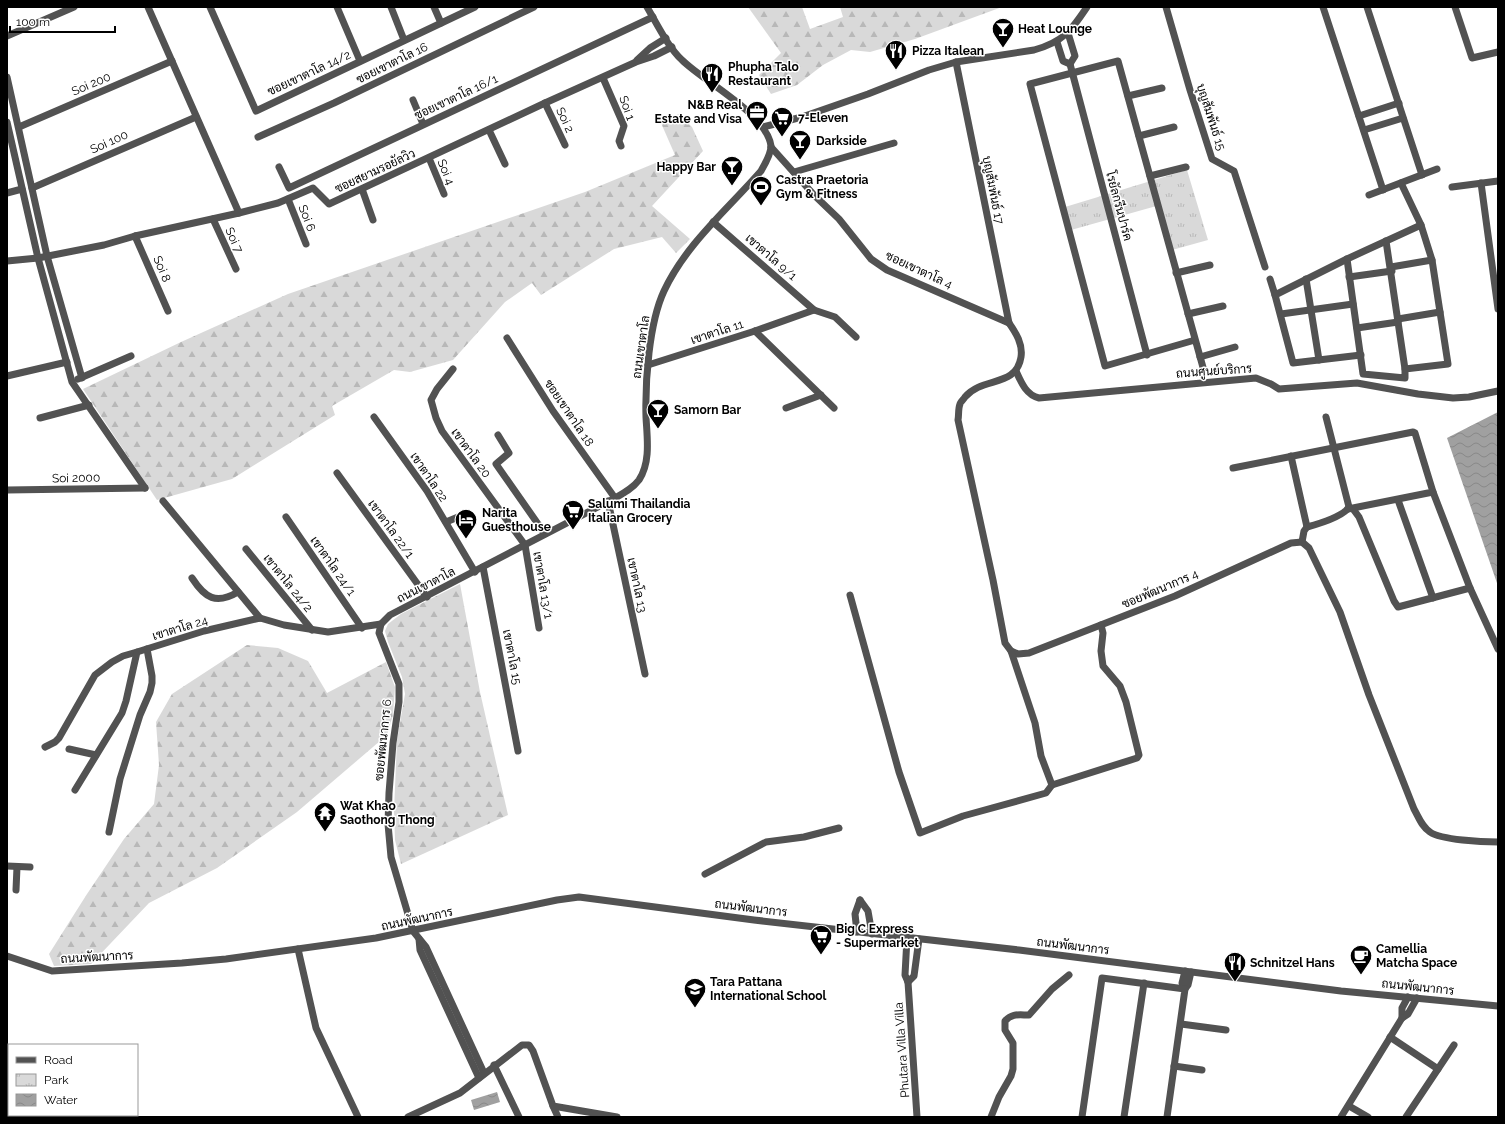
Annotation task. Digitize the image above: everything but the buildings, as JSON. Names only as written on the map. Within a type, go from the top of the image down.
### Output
[{"type":"street","points":[[7,36],[74,7]]},
{"type":"street","points":[[148,7],[239,213]]},
{"type":"street","name":"ซอยเขาตาโล 14/2","points":[[210,7],[256,111],[475,7]]},
{"type":"street","points":[[336,7],[360,61]]},
{"type":"street","points":[[391,7],[404,40]]},
{"type":"street","points":[[434,7],[441,23]]},
{"type":"street","name":"ซอยเขาตาโล 16","points":[[258,137],[334,103],[534,7]]},
{"type":"street","points":[[647,7],[681,60],[702,78],[752,114],[763,127],[769,138],[771,147]]},
{"type":"street","points":[[763,127],[810,114],[868,94],[929,70],[956,62],[1034,50],[1057,42],[1068,33],[1087,7]]},
{"type":"street","name":"บุญสัมพันธ์ 15","points":[[1166,7],[1212,159],[1234,171],[1265,267]]},
{"type":"street","points":[[1323,7],[1383,190]]},
{"type":"street","points":[[1367,7],[1422,175]]},
{"type":"street","points":[[1455,7],[1472,58],[1498,52]]},
{"type":"street","name":"ซอยเขาตาโล 16/1","points":[[279,167],[289,188],[652,17]]},
{"type":"street","name":"โรยัลกรีนปาร์ค","points":[[1068,33],[1075,56],[1070,64],[1147,355]]},
{"type":"street","points":[[636,62],[650,48],[666,38]]},
{"type":"street","name":"โรยัลกรีนปาร์ค","points":[[1057,42],[1063,61],[1070,64]]},
{"type":"street","points":[[636,62],[654,56],[672,47]]},
{"type":"street","name":"Soi 200","points":[[19,127],[172,61]]},
{"type":"street","points":[[1194,340],[1147,355],[1105,366],[1030,84],[1118,61],[1204,372]]},
{"type":"street","name":"ซอยสยามรอยัลวิว","points":[[7,261],[38,258],[104,245],[136,236],[239,213],[278,203],[312,188],[329,204],[636,62]]},
{"type":"street","name":"บุญสัมพันธ์ 17","points":[[956,62],[1008,323]]},
{"type":"street","points":[[7,77],[47,256],[82,378]]},
{"type":"street","name":"Soi 1","points":[[603,78],[624,126],[619,141],[621,146]]},
{"type":"street","points":[[1128,96],[1162,88]]},
{"type":"street","points":[[413,100],[423,124]]},
{"type":"street","name":"Soi 2","points":[[546,103],[565,145]]},
{"type":"street","points":[[1359,116],[1399,103]]},
{"type":"street","name":"Soi 100","points":[[32,188],[196,117]]},
{"type":"street","points":[[1364,130],[1403,118]]},
{"type":"street","points":[[7,122],[38,258],[72,382],[89,405],[40,418]]},
{"type":"street","points":[[1139,136],[1174,127]]},
{"type":"street","points":[[489,130],[505,164]]},
{"type":"street","points":[[794,172],[894,143]]},
{"type":"street","name":"ซอยเขาตาโล 4","points":[[771,147],[839,219],[871,259],[887,270],[1008,323]]},
{"type":"street","name":"ถนนเขาตาโล","points":[[381,624],[390,615],[612,500],[628,491],[639,480],[647,458],[648,442],[646,417],[648,365],[653,324],[664,292],[690,247],[761,171],[767,161],[771,147]]},
{"type":"street","name":"Soi 4","points":[[429,158],[444,194]]},
{"type":"street","points":[[1150,176],[1186,167]]},
{"type":"street","points":[[1369,195],[1438,169]]},
{"type":"street","points":[[1452,187],[1498,181]]},
{"type":"street","points":[[1401,183],[1421,225],[1432,260],[1448,364],[1405,369]]},
{"type":"street","points":[[1481,183],[1498,309]]},
{"type":"street","points":[[7,193],[22,189]]},
{"type":"street","points":[[362,189],[372,220]]},
{"type":"street","name":"Soi 6","points":[[288,199],[306,244]]},
{"type":"street","name":"Soi 7","points":[[213,219],[236,269]]},
{"type":"street","name":"เขาตาโล 9/1","points":[[713,222],[814,310]]},
{"type":"street","points":[[1275,295],[1347,259],[1421,225]]},
{"type":"street","name":"Soi 8","points":[[136,236],[168,311]]},
{"type":"street","points":[[1347,259],[1363,374],[1405,378],[1392,269],[1386,241]]},
{"type":"street","points":[[1349,277],[1432,260]]},
{"type":"street","points":[[1176,273],[1210,265]]},
{"type":"street","points":[[1270,279],[1281,314],[1292,363],[1361,355]]},
{"type":"street","points":[[1306,279],[1319,360]]},
{"type":"street","points":[[1281,314],[1353,304]]},
{"type":"street","points":[[1188,314],[1223,306]]},
{"type":"street","points":[[755,331],[814,310],[835,317],[856,337]]},
{"type":"street","points":[[1357,328],[1440,312]]},
{"type":"street","points":[[1008,323],[1016,334],[1022,351],[1020,363],[1016,371],[1005,379],[985,384],[969,393],[960,404],[958,420],[993,580],[1005,643],[1011,652],[1035,723],[1041,756],[1052,785]]},
{"type":"street","name":"เขาตาโล 11","points":[[648,365],[755,331],[834,408]]},
{"type":"street","name":"ซอยเขาตาโล 18","points":[[507,338],[612,500]]},
{"type":"street","points":[[1200,357],[1235,348]]},
{"type":"street","points":[[72,382],[131,356]]},
{"type":"street","points":[[7,376],[67,362]]},
{"type":"street","name":"เขาตาโล 20","points":[[453,369],[437,389],[431,400],[436,418],[442,431],[525,546]]},
{"type":"street","name":"ถนนศูนย์บริการ","points":[[1016,371],[1022,384],[1029,393],[1034,397],[1039,398],[1256,378],[1279,389],[1356,384],[1453,398],[1469,397],[1496,391]]},
{"type":"street","points":[[786,408],[821,395]]},
{"type":"street","name":"Soi 2000","points":[[7,490],[145,488],[89,405]]},
{"type":"street","name":"เขาตาโล 22","points":[[374,417],[427,491],[475,572]]},
{"type":"street","points":[[1326,417],[1351,509],[1359,517],[1396,605],[1402,607],[1470,588]]},
{"type":"street","points":[[1233,468],[1413,432],[1417,435],[1433,492],[1470,588],[1498,649]]},
{"type":"street","points":[[498,436],[509,453],[496,464],[545,534]]},
{"type":"street","points":[[1290,456],[1307,527]]},
{"type":"street","name":"เขาตาโล 22/1","points":[[337,473],[427,597]]},
{"type":"street","points":[[1433,492],[1351,509],[1307,527],[1304,531],[1302,542],[1309,548],[1340,612],[1372,703],[1414,809],[1422,824],[1430,832],[1439,837],[1498,842]]},
{"type":"street","name":"เขาตาโล 13","points":[[612,500],[645,674]]},
{"type":"street","points":[[1398,500],[1433,598]]},
{"type":"street","points":[[163,501],[260,618]]},
{"type":"street","points":[[446,522],[463,515]]},
{"type":"street","name":"เขาตาโล 24/1","points":[[286,517],[362,628]]},
{"type":"street","name":"ซอยพัฒนาการ 4","points":[[1011,652],[1018,654],[1029,653],[1175,596],[1291,543],[1302,542]]},
{"type":"street","name":"เขาตาโล 13/1","points":[[525,546],[539,628]]},
{"type":"street","name":"เขาตาโล 24/2","points":[[246,549],[312,630]]},
{"type":"street","name":"เขาตาโล 15","points":[[483,567],[518,751]]},
{"type":"street","points":[[192,578],[208,597],[219,599],[228,597],[238,592]]},
{"type":"street","points":[[850,595],[899,772],[920,833],[963,816],[1046,793],[1052,785],[1137,758],[1139,755],[1126,702],[1120,686],[1103,666],[1101,651],[1103,633],[1101,625]]},
{"type":"street","name":"เขาตาโล 24","points":[[45,747],[56,742],[63,732],[95,675],[112,662],[123,656],[204,631],[260,618],[312,630],[328,632],[381,624]]},
{"type":"street","name":"ซอยพัฒนาการ 6","points":[[381,624],[379,633],[399,684],[399,702],[393,743],[389,792],[388,824],[390,857],[413,931],[426,947],[481,1075]]},
{"type":"street","points":[[110,832],[120,779],[140,714],[150,692],[152,683],[147,649]]},
{"type":"street","points":[[75,790],[124,707],[137,652]]},
{"type":"street","points":[[69,749],[96,755]]},
{"type":"street","points":[[705,874],[766,842],[804,837],[839,828]]},
{"type":"street","points":[[7,866],[30,867]]},
{"type":"street","points":[[16,890],[18,867]]},
{"type":"street","name":"ถนนพัฒนาการ","points":[[7,956],[52,971],[226,959],[376,938],[556,900],[579,897],[754,920],[1019,950],[1188,972],[1341,990],[1498,1006]]},
{"type":"street","points":[[857,932],[855,914],[860,900],[868,911],[872,934]]},
{"type":"street","name":"Phutara Villa Villa","points":[[907,938],[905,975],[908,982],[917,1117]]},
{"type":"street","name":"Phutara Villa Villa","points":[[908,982],[914,976],[919,939]]},
{"type":"street","points":[[298,949],[316,1028],[358,1117]]},
{"type":"street","points":[[1167,1117],[1185,989],[1188,985],[1188,972]]},
{"type":"street","points":[[991,1117],[999,1096],[1011,1076],[1013,1069],[1013,1043],[1006,1030],[1005,1021],[1010,1016],[1020,1014],[1029,1015],[1052,989],[1069,975]]},
{"type":"street","points":[[1082,1117],[1102,978],[1185,989]]},
{"type":"street","points":[[1124,1117],[1144,983]]},
{"type":"street","points":[[1402,1018],[1402,1008],[1408,997]]},
{"type":"street","points":[[1341,1117],[1402,1018],[1408,1014],[1417,998]]},
{"type":"street","points":[[1181,1024],[1226,1030]]},
{"type":"street","points":[[1390,1037],[1438,1069]]},
{"type":"street","points":[[408,1117],[460,1093],[481,1075],[522,1045],[529,1045],[533,1051],[558,1117]]},
{"type":"street","points":[[1406,1117],[1454,1045]]},
{"type":"street","points":[[494,1065],[519,1117]]},
{"type":"street","points":[[1174,1066],[1202,1070]]},
{"type":"street","points":[[553,1106],[617,1117]]},
{"type":"street","points":[[1349,1106],[1368,1117]]},
{"type":"green space","points":[[748,7],[802,7],[810,29],[843,17],[840,7],[1002,7],[915,39],[870,52],[851,50],[823,65],[797,85],[771,94],[759,75],[781,53]]},
{"type":"green space","points":[[679,114],[692,127],[703,151],[652,206],[690,239],[676,253],[662,237],[614,249],[541,295],[532,283],[505,302],[453,360],[410,372],[394,370],[332,406],[335,415],[232,479],[157,500],[83,389],[181,342],[288,294],[585,192],[675,155],[661,123]]},
{"type":"green space","points":[[1187,170],[1208,240],[1172,250],[1160,205],[1071,230],[1065,207]]},
{"type":"green space","points":[[460,584],[480,692],[508,815],[401,864],[395,840],[394,811],[397,740],[405,694],[402,677],[385,631],[388,624],[401,614]]},
{"type":"green space","points":[[247,645],[278,648],[308,661],[327,693],[386,662],[395,687],[393,715],[387,735],[297,812],[217,868],[149,903],[91,964],[54,966],[49,954],[124,839],[154,804],[159,765],[156,722],[172,694]]},
{"type":"water","points":[[1498,412],[1498,586],[1447,438]]},
{"type":"water","points":[[497,1092],[500,1102],[474,1110],[471,1100]]},
{"type":"place","name":"Heat Lounge","points":[[1003,48]]},
{"type":"place","name":"Pizza Italean","points":[[896,70]]},
{"type":"place","name":"Phupha Talo Restaurant","points":[[712,94]]},
{"type":"place","name":"N&B Real Estate and Visa","points":[[757,132]]},
{"type":"place","name":"7-Eleven","points":[[782,138]]},
{"type":"place","name":"Darkside","points":[[800,160]]},
{"type":"place","name":"Happy Bar","points":[[732,186]]},
{"type":"place","name":"Castra Praetoria Gym & Fitness","points":[[761,206]]},
{"type":"place","name":"Samorn Bar","points":[[658,430]]},
{"type":"place","name":"Salumi Thailandia Italian Grocery","points":[[573,530]]},
{"type":"place","name":"Narita Guesthouse","points":[[466,540]]},
{"type":"place","name":"Wat Khao Saothong Thong","points":[[325,832]]},
{"type":"place","name":"Big C Express - Supermarket","points":[[821,956]]},
{"type":"place","name":"Camellia Matcha Space","points":[[1361,976]]},
{"type":"place","name":"Schnitzel Hans","points":[[1235,982]]},
{"type":"place","name":"Tara Pattana International School","points":[[695,1008]]}]
